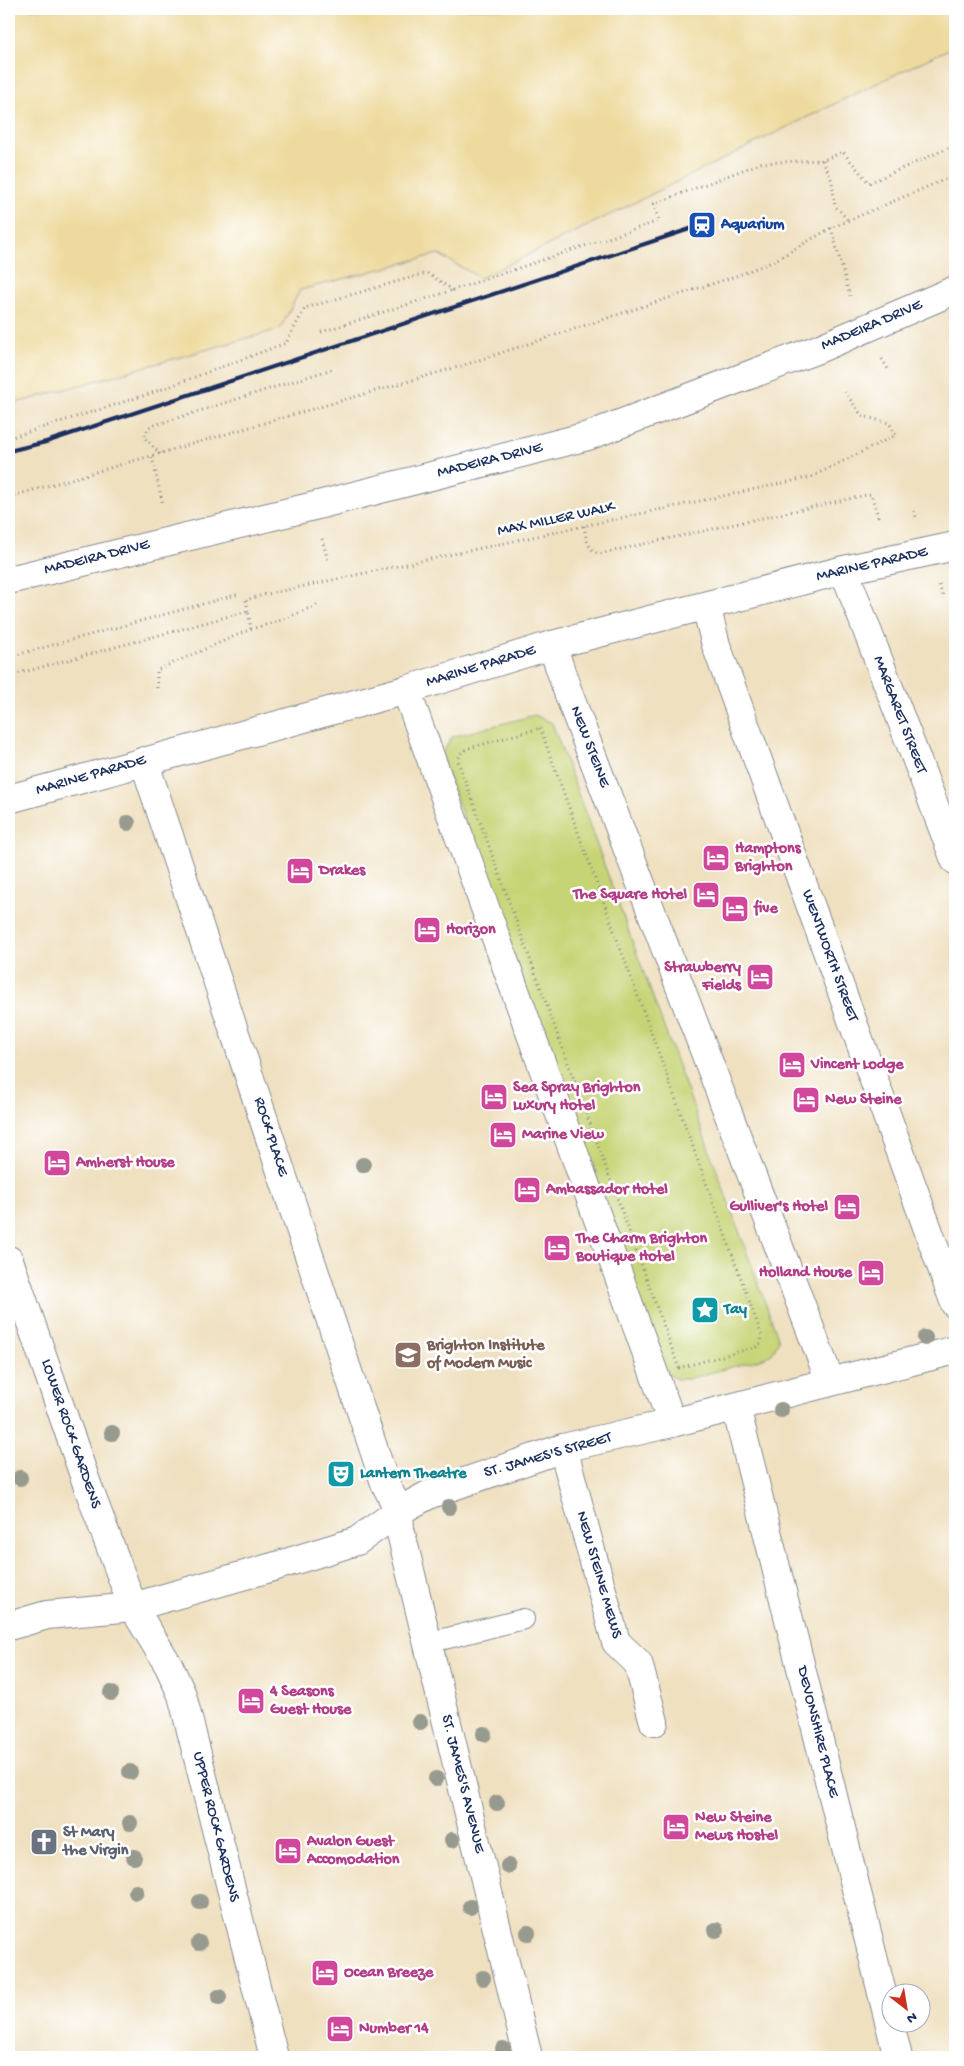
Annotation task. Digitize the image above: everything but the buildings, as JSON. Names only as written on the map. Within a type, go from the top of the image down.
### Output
[{"type":"street","name":"MADEIRA DRIVE","points":[[9,580],[314,506],[588,436],[818,349],[955,290]]},
{"type":"street","name":"MARINE PARADE","points":[[9,799],[406,690],[552,645],[844,570],[955,546]]},
{"type":"street","name":"MARGARET STREET","points":[[844,570],[955,860]]},
{"type":"street","name":"WENTWORTH STREET","points":[[706,606],[716,645],[955,1304]]},
{"type":"street","name":"NEW STEINE","points":[[552,645],[576,714],[830,1381]]},
{"type":"street","points":[[406,690],[672,1423]]},
{"type":"street","name":"ROCK PLACE","points":[[144,761],[385,1483],[399,1511]]},
{"type":"street","name":"LOWER ROCK GARDENS","points":[[9,1260],[88,1488],[133,1607]]},
{"type":"street","name":"ST. JAMES'S STREET","points":[[9,1626],[47,1615],[133,1607],[357,1541],[399,1511],[430,1494],[563,1448],[736,1407],[955,1350]]},
{"type":"street","name":"DEVONSHIRE PLACE","points":[[736,1407],[898,2057]]},
{"type":"street","name":"NEW STEINE MEWS","points":[[563,1448],[616,1642],[638,1663],[654,1722]]},
{"type":"street","name":"ST. JAMES'S AVENUE","points":[[399,1511],[400,1528],[528,2057]]},
{"type":"street","name":"UPPER ROCK GARDENS","points":[[133,1607],[168,1666],[182,1695],[274,2057]]},
{"type":"lane","points":[[428,1643],[524,1620]]},
{"type":"path","points":[[321,332],[659,221],[654,204],[761,163],[823,160],[843,152],[869,183],[955,145]]},
{"type":"path","points":[[823,160],[832,181],[835,206],[849,221]]},
{"type":"path","points":[[9,497],[461,366],[736,276],[772,262],[831,228],[955,175]]},
{"type":"path","points":[[9,438],[149,394],[286,343],[305,308],[427,273],[453,290]]},
{"type":"path","points":[[160,454],[144,436],[149,427],[332,369]]},
{"type":"path","name":"MAX MILLER WALK","points":[[248,611],[246,600],[263,595],[812,477],[896,434],[888,423],[862,416],[844,392]]},
{"type":"path","points":[[584,526],[588,546],[592,552],[598,554],[871,494],[879,519]]},
{"type":"path","points":[[321,533],[328,561]]},
{"type":"path","points":[[9,657],[239,594]]},
{"type":"path","points":[[157,688],[157,670],[251,630],[279,621],[319,604]]},
{"type":"path","points":[[9,676],[248,611],[251,630]]},
{"type":"path","points":[[540,728],[762,1336],[761,1342],[756,1347],[679,1368],[458,760],[460,754],[466,749],[540,728]]},
{"type":"green space","points":[[535,715],[552,723],[779,1340],[772,1354],[761,1359],[688,1379],[677,1379],[666,1373],[441,756],[452,737]]},
{"type":"sand","points":[[9,9],[955,9],[955,46],[480,278],[438,254],[300,290],[280,329],[9,405]]},
{"type":"railway","points":[[9,451],[46,442],[702,225]]},
{"type":"place","name":"Aquarium","points":[[702,225]]},
{"type":"place","name":"Hamptons Brighton","points":[[716,858]]},
{"type":"place","name":"Drakes","points":[[300,871]]},
{"type":"place","name":"The Square Hotel","points":[[706,895]]},
{"type":"place","name":"five","points":[[735,909]]},
{"type":"place","name":"Horizon","points":[[427,930]]},
{"type":"place","name":"Strawberry Fields","points":[[760,977]]},
{"type":"place","name":"Vincent Lodge","points":[[792,1065]]},
{"type":"place","name":"Sea Spray Brighton Luxury Hotel","points":[[494,1097]]},
{"type":"place","name":"New Steine","points":[[806,1100]]},
{"type":"place","name":"Marine View","points":[[503,1135]]},
{"type":"place","name":"Amherst House","points":[[57,1163]]},
{"type":"place","name":"Ambassador Hotel","points":[[527,1190]]},
{"type":"place","name":"Gulliver's Hotel","points":[[847,1207]]},
{"type":"place","name":"The Charm Brighton Boutique Hotel","points":[[557,1248]]},
{"type":"place","name":"Holland House","points":[[871,1273]]},
{"type":"place","name":"Tay","points":[[705,1310]]},
{"type":"place","name":"Brighton Institute of Modern Music","points":[[408,1355]]},
{"type":"place","name":"Lantern Theatre","points":[[341,1474]]},
{"type":"place","name":"4 Seasons Guest House","points":[[251,1701]]},
{"type":"place","name":"New Steine Mews Hostel","points":[[676,1827]]},
{"type":"place","name":"St Mary the Virgin","points":[[44,1842]]},
{"type":"place","name":"Avalon Guest Accomodation","points":[[288,1851]]},
{"type":"place","name":"Ocean Breeze","points":[[325,1973]]},
{"type":"place","name":"Number 14","points":[[340,2029]]}]
